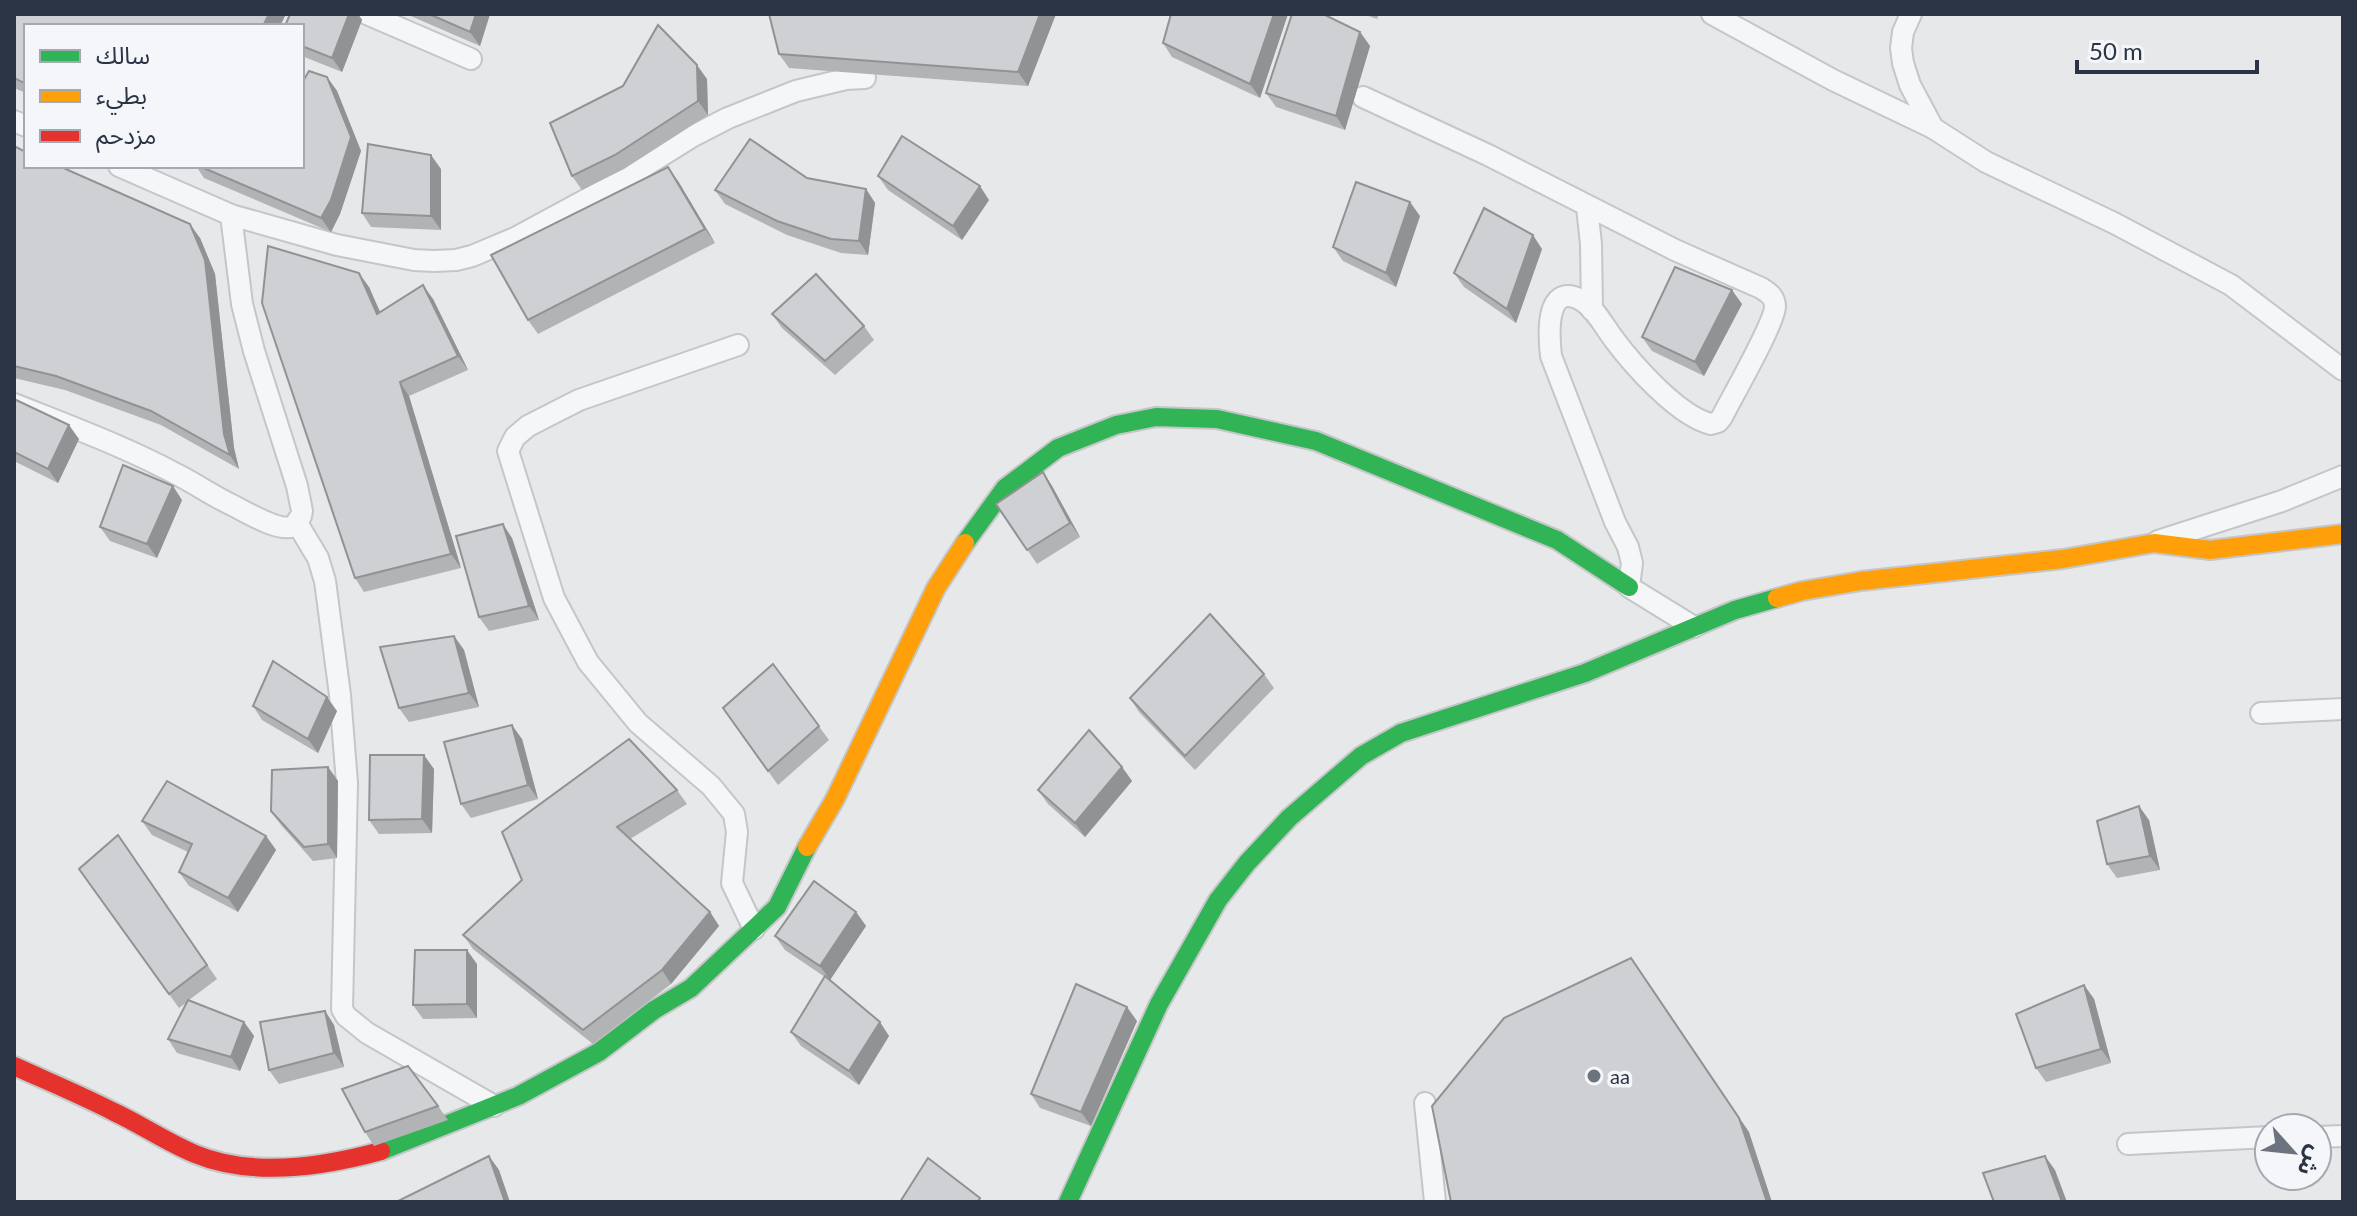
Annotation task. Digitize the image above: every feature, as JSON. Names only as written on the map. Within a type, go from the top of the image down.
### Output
[{"type":"street","points":[[367,14],[471,59]]},
{"type":"street","points":[[1712,14],[1833,80],[1933,128],[1986,162],[2127,229],[2231,285],[2343,370]]},
{"type":"street","points":[[1911,14],[1903,32],[1903,63],[1910,85],[1933,128]]},
{"type":"street","points":[[124,168],[231,215],[367,251],[434,261],[464,258],[515,238],[728,118],[796,91],[846,79],[865,78]]},
{"type":"street","points":[[1363,97],[1771,295],[1775,305],[1769,325],[1722,417],[1711,424],[1700,421],[1680,407],[1640,372],[1582,301],[1562,298],[1555,304],[1549,319],[1551,356],[1615,522],[1628,547],[1632,563],[1629,587]]},
{"type":"street","points":[[1587,207],[1592,310]]},
{"type":"street","points":[[14,404],[177,474],[271,524],[289,529],[297,523],[302,511],[297,486],[242,304],[231,215]]},
{"type":"street","points":[[738,345],[579,400],[528,426],[515,437],[508,451],[554,598],[588,662],[638,723],[711,786],[734,814],[737,832],[732,883],[754,929]]},
{"type":"street","points":[[14,1066],[115,1112],[165,1141],[199,1156],[234,1165],[307,1166],[393,1148],[518,1096],[599,1052],[654,1010],[691,988],[777,907],[801,857],[835,799],[936,588],[1005,488],[1058,448],[1116,425],[1156,417],[1217,419],[1316,441],[1557,540],[1694,627]]},
{"type":"street","points":[[1068,1202],[1159,1004],[1218,900],[1289,818],[1361,756],[1401,733],[1585,673],[1735,610],[1802,591],[1861,581],[2063,559],[2154,543],[2282,501],[2343,476]]},
{"type":"street","points":[[297,523],[318,558],[325,581],[340,695],[347,783],[342,1009],[367,1033],[494,1106]]},
{"type":"street","points":[[2154,543],[2210,550],[2343,534]]},
{"type":"street","points":[[2261,713],[2343,709]]},
{"type":"street","points":[[1425,1103],[1435,1202]]},
{"type":"street","points":[[2128,1144],[2253,1138]]},
{"type":"building","points":[[14,14],[269,14],[264,24],[24,24],[24,83],[14,78]]},
{"type":"building","points":[[290,14],[349,14],[332,58],[304,47],[304,24],[286,24]]},
{"type":"building","points":[[429,14],[476,14],[470,32]]},
{"type":"building","points":[[769,14],[1040,14],[1018,72],[779,54]]},
{"type":"building","points":[[1171,14],[1274,14],[1250,84],[1163,43]]},
{"type":"building","points":[[1292,14],[1323,14],[1360,32],[1336,116],[1266,93]]},
{"type":"building","points":[[658,25],[697,65],[698,101],[615,155],[572,176],[550,123],[623,86]]},
{"type":"building","points":[[309,71],[327,77],[351,137],[331,200],[321,218],[204,168],[304,168],[304,80]]},
{"type":"building","points":[[902,136],[980,186],[953,226],[878,176]]},
{"type":"building","points":[[750,139],[807,178],[866,189],[859,241],[831,239],[777,221],[715,190]]},
{"type":"building","points":[[368,144],[431,155],[431,216],[362,213]]},
{"type":"building","points":[[14,146],[24,151],[24,168],[64,168],[190,224],[205,260],[224,434],[230,455],[151,411],[56,376],[14,366]]},
{"type":"building","points":[[668,167],[705,229],[528,320],[491,255]]},
{"type":"building","points":[[1356,182],[1410,202],[1386,273],[1333,247]]},
{"type":"building","points":[[1484,208],[1533,235],[1507,309],[1454,273]]},
{"type":"building","points":[[268,246],[359,273],[377,314],[423,285],[458,356],[400,382],[451,554],[355,578],[262,303]]},
{"type":"building","points":[[1675,267],[1732,290],[1695,362],[1642,337]]},
{"type":"building","points":[[816,274],[864,326],[825,361],[772,314]]},
{"type":"building","points":[[14,399],[69,425],[48,469],[14,452]]},
{"type":"building","points":[[123,465],[173,486],[147,544],[100,527]]},
{"type":"building","points":[[1043,472],[1070,523],[1027,550],[996,504]]},
{"type":"building","points":[[503,524],[529,606],[479,617],[456,536]]},
{"type":"building","points":[[1210,614],[1264,674],[1185,756],[1130,698]]},
{"type":"building","points":[[454,636],[469,693],[399,708],[380,647]]},
{"type":"building","points":[[273,661],[327,697],[308,739],[253,706]]},
{"type":"building","points":[[773,664],[819,726],[768,771],[723,708]]},
{"type":"building","points":[[512,725],[528,785],[461,804],[444,742]]},
{"type":"building","points":[[1089,730],[1122,767],[1075,823],[1038,790]]},
{"type":"building","points":[[629,739],[677,790],[617,827],[710,912],[662,970],[583,1030],[463,935],[522,880],[502,832]]},
{"type":"building","points":[[370,755],[424,755],[422,819],[369,820]]},
{"type":"building","points":[[328,767],[328,844],[304,847],[271,811],[272,770]]},
{"type":"building","points":[[167,781],[266,836],[228,898],[179,872],[192,844],[142,821]]},
{"type":"building","points":[[2139,806],[2150,856],[2107,864],[2097,821]]},
{"type":"building","points":[[118,835],[207,965],[169,994],[79,869]]},
{"type":"building","points":[[814,881],[856,912],[820,966],[775,936]]},
{"type":"building","points":[[415,950],[467,950],[467,1004],[413,1005]]},
{"type":"building","name":"aa","points":[[1631,958],[1739,1118],[1767,1202],[1451,1202],[1432,1106],[1504,1018]]},
{"type":"building","points":[[825,976],[880,1022],[849,1071],[791,1032]]},
{"type":"building","points":[[1076,984],[1127,1007],[1081,1112],[1031,1094]]},
{"type":"building","points":[[2084,985],[2101,1049],[2036,1068],[2016,1014]]},
{"type":"building","points":[[188,1000],[244,1022],[231,1057],[168,1039]]},
{"type":"building","points":[[325,1011],[334,1053],[269,1070],[260,1022]]},
{"type":"building","points":[[408,1066],[438,1106],[365,1132],[342,1089]]},
{"type":"building","points":[[489,1156],[505,1202],[398,1201]]},
{"type":"building","points":[[2045,1156],[2062,1202],[1994,1202],[1983,1173]]},
{"type":"building","points":[[928,1158],[980,1198],[978,1202],[900,1202]]},
{"type":"traffic: fast","points":[[965,543],[1005,488],[1058,448],[1116,425],[1156,417],[1217,419],[1316,441],[1557,540],[1629,587]]},
{"type":"traffic: fast","points":[[1068,1202],[1159,1004],[1218,900],[1289,818],[1361,756],[1401,733],[1585,673],[1735,610],[1777,598]]},
{"type":"traffic: fast","points":[[381,1151],[518,1096],[599,1052],[654,1010],[691,988],[777,907],[807,847]]},
{"type":"traffic: slow","points":[[1777,598],[1861,581],[2063,559],[2154,543],[2210,550],[2343,534]]},
{"type":"traffic: slow","points":[[807,847],[835,799],[936,588],[965,543]]},
{"type":"traffic: jam","points":[[14,1066],[102,1106],[184,1149],[217,1161],[240,1166],[288,1168],[336,1162],[381,1151]]},
{"type":"place","name":"aa","points":[[1594,1076]]}]
